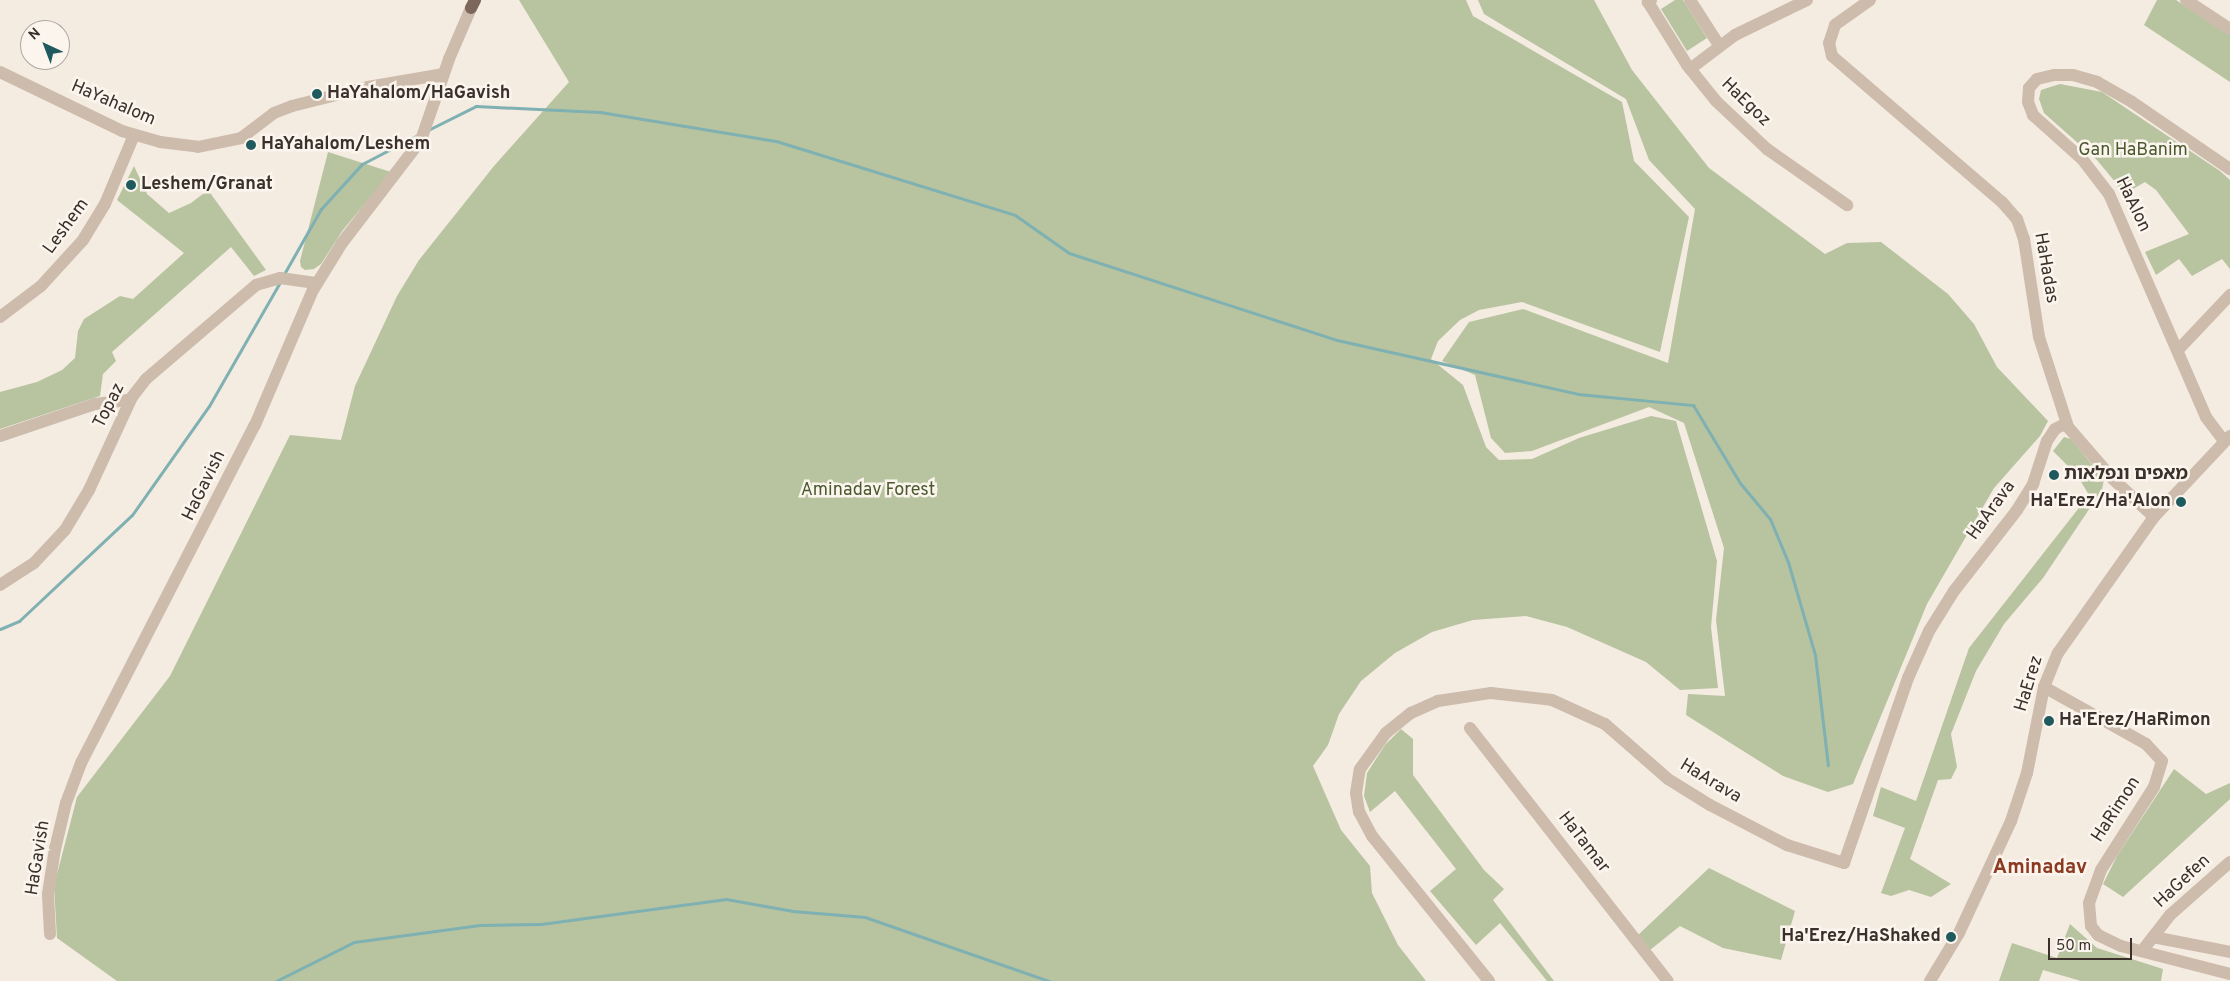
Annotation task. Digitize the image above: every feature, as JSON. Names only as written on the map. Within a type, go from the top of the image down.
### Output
[{"type":"street","name":"HaEgoz","points":[[1651,0],[1648,2],[1690,69],[1716,102],[1754,137],[1848,205]]},
{"type":"street","points":[[1690,0],[1719,45]]},
{"type":"street","points":[[1690,69],[1719,45],[1767,18],[1807,0]]},
{"type":"street","name":"HaHadas","points":[[1870,0],[1835,26],[1829,43],[1832,56],[2002,202],[2017,219],[2024,239],[2039,337],[2066,423],[2113,479],[2154,518]]},
{"type":"street","points":[[2186,0],[2230,29]]},
{"type":"street","name":"HaGavish","points":[[50,934],[48,894],[55,849],[66,803],[81,763],[250,436],[316,283],[352,229],[416,148],[429,120],[444,74],[473,4]]},
{"type":"street","name":"HaYahalom","points":[[0,72],[134,135],[183,146],[224,144],[241,138],[274,114],[292,106],[368,87],[444,74]]},
{"type":"street","name":"HaAlon","points":[[2227,439],[2206,417],[2106,189],[2082,159],[2033,114],[2028,102],[2029,88],[2037,79],[2055,75],[2072,75],[2098,82],[2132,102],[2230,169]]},
{"type":"street","name":"Leshem","points":[[0,317],[41,286],[83,240],[105,204],[134,135]]},
{"type":"street","name":"Topaz","points":[[0,585],[34,563],[68,526],[89,490],[130,400],[146,379],[256,285],[280,278],[316,283]]},
{"type":"street","points":[[2178,350],[2230,295]]},
{"type":"street","points":[[0,436],[95,404],[130,400]]},
{"type":"street","name":"HaArava","points":[[1489,981],[1382,850],[1359,812],[1356,793],[1360,769],[1386,733],[1411,713],[1438,701],[1492,693],[1552,700],[1580,710],[1611,728],[1668,778],[1710,805],[1787,844],[1844,863],[1926,637],[1954,591],[2017,510],[2033,484],[2050,436],[2066,423]]},
{"type":"street","name":"HaErez","points":[[1930,981],[1959,933],[2012,821],[2028,764],[2044,687],[2060,649],[2154,518],[2227,439]]},
{"type":"street","name":"HaRimon","points":[[2044,687],[2146,744],[2162,761],[2154,787],[2109,854],[2089,903],[2091,926],[2098,935],[2142,951]]},
{"type":"street","name":"HaTamar","points":[[1470,728],[1668,981]]},
{"type":"street","name":"HaGefen","points":[[2142,951],[2170,916],[2230,862]]},
{"type":"street","points":[[2153,937],[2230,952]]},
{"type":"street","points":[[2142,951],[2230,974]]},
{"type":"green space","name":"Aminadav Forest","points":[[519,0],[1466,0],[1473,16],[1622,102],[1634,161],[1689,217],[1660,352],[1522,302],[1479,310],[1460,320],[1438,341],[1431,359],[1463,385],[1486,447],[1499,460],[1532,459],[1579,438],[1651,416],[1676,421],[1717,561],[1711,627],[1718,688],[1680,690],[1646,662],[1567,627],[1526,616],[1473,620],[1432,632],[1395,653],[1361,681],[1339,714],[1328,745],[1313,766],[1341,830],[1370,866],[1372,893],[1398,945],[1426,981],[117,981],[57,938],[54,886],[77,797],[170,676],[290,435],[341,440],[355,386],[397,296],[419,260],[494,166],[569,82]]},
{"type":"green space","points":[[1478,0],[1594,0],[1632,70],[1709,168],[1825,254],[1847,243],[1881,242],[1948,294],[1974,324],[1997,367],[2048,421],[2040,436],[1994,488],[1927,604],[1853,784],[1828,792],[1783,776],[1686,715],[1688,694],[1725,696],[1716,620],[1724,548],[1684,423],[1649,407],[1532,451],[1505,453],[1491,438],[1475,375],[1442,361],[1469,322],[1523,309],[1668,363],[1695,209],[1649,160],[1626,99],[1484,14]]},
{"type":"green space","points":[[1675,0],[1683,0],[1707,38],[1687,51],[1661,9]]},
{"type":"green space","points":[[2157,0],[2176,0],[2230,35],[2230,82],[2144,25]]},
{"type":"green space","name":"Gan HaBanim","points":[[2060,84],[2102,92],[2220,171],[2230,180],[2230,269],[2222,259],[2192,276],[2179,259],[2156,275],[2145,252],[2189,234],[2156,190],[2145,182],[2121,196],[2116,183],[2097,160],[2044,113],[2039,99],[2041,90]]},
{"type":"green space","points":[[328,152],[391,172],[343,230],[321,264],[314,269],[305,270],[301,267],[300,261]]},
{"type":"green space","points":[[134,166],[147,194],[169,213],[191,203],[208,190],[266,270],[254,276],[231,247],[112,352],[116,361],[103,374],[100,396],[0,429],[0,392],[37,382],[62,370],[75,358],[78,331],[84,319],[120,296],[133,299],[184,253],[117,200]]},
{"type":"green space","points":[[2064,437],[2071,439],[2104,479],[2102,490],[2043,578],[2004,624],[1976,671],[1951,734],[1957,767],[1951,779],[1938,780],[1910,859],[1951,884],[1931,897],[1909,890],[1891,896],[1881,893],[1905,828],[1873,816],[1881,787],[1916,801],[1969,648],[2089,495],[2077,475],[2053,451]]},
{"type":"green space","points":[[1401,729],[1413,739],[1413,775],[1484,870],[1504,889],[1493,900],[1554,981],[1547,981],[1500,923],[1476,945],[1430,891],[1456,869],[1395,791],[1370,812],[1364,796],[1367,773],[1385,745]]},
{"type":"green space","points":[[2174,769],[2206,794],[2230,783],[2230,799],[2123,897],[2103,884],[2117,856]]},
{"type":"green space","points":[[1709,868],[1795,911],[1781,960],[1723,948],[1680,926],[1650,950],[1637,936]]},
{"type":"green space","points":[[2070,924],[2097,948],[2163,969],[2161,981],[2081,981],[2043,970],[2039,981],[1999,981],[2012,943],[2057,958]]},
{"type":"waterway","points":[[428,130],[476,106],[600,112],[776,141],[1015,215],[1069,253],[1337,340],[1578,394],[1693,405],[1740,483],[1770,519],[1788,562],[1815,655],[1828,765]]},
{"type":"waterway","points":[[284,274],[321,209],[362,164],[418,135]]},
{"type":"waterway","points":[[0,629],[19,621],[132,515],[209,406],[280,282]]},
{"type":"waterway","points":[[276,981],[354,942],[480,925],[541,924],[726,899],[793,911],[865,917],[1049,981]]},
{"type":"place","name":"HaYahalom/HaGavish","points":[[317,94]]},
{"type":"place","name":"HaYahalom/Leshem","points":[[251,145]]},
{"type":"place","name":"Leshem/Granat","points":[[131,185]]},
{"type":"place","name":"מאפים ונפלאות","points":[[2054,475]]},
{"type":"place","name":"Ha'Erez/Ha'Alon","points":[[2181,502]]},
{"type":"place","name":"Ha'Erez/HaRimon","points":[[2049,721]]},
{"type":"place","name":"Ha'Erez/HaShaked","points":[[1951,937]]},
{"type":"district","name":"Aminadav","points":[[2040,868]]}]
